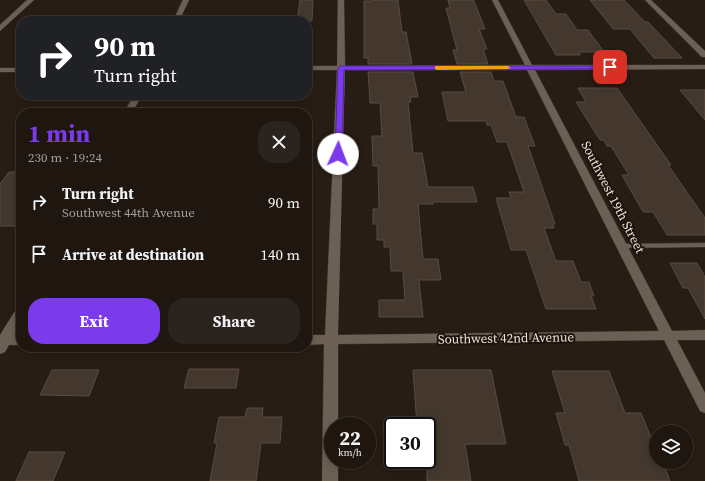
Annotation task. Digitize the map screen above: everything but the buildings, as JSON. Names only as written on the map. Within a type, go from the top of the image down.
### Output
[{"type":"street","points":[[0,29],[31,0]]},
{"type":"street","points":[[178,16],[186,0]]},
{"type":"street","points":[[330,481],[331,340],[341,68],[341,0]]},
{"type":"street","name":"Southwest 19th Street","points":[[495,0],[705,407]]},
{"type":"street","points":[[648,0],[705,55]]},
{"type":"street","points":[[312,68],[705,67]]},
{"type":"street","points":[[0,70],[16,70]]},
{"type":"street","points":[[2,343],[16,319]]},
{"type":"street","name":"Southwest 42nd Avenue","points":[[312,340],[705,335]]},
{"type":"street","points":[[2,343],[16,341]]},
{"type":"lane","points":[[622,246],[705,245]]},
{"type":"slow traffic","points":[[437,68],[508,68]]},
{"type":"route","points":[[338,154],[341,68],[610,67]]}]
